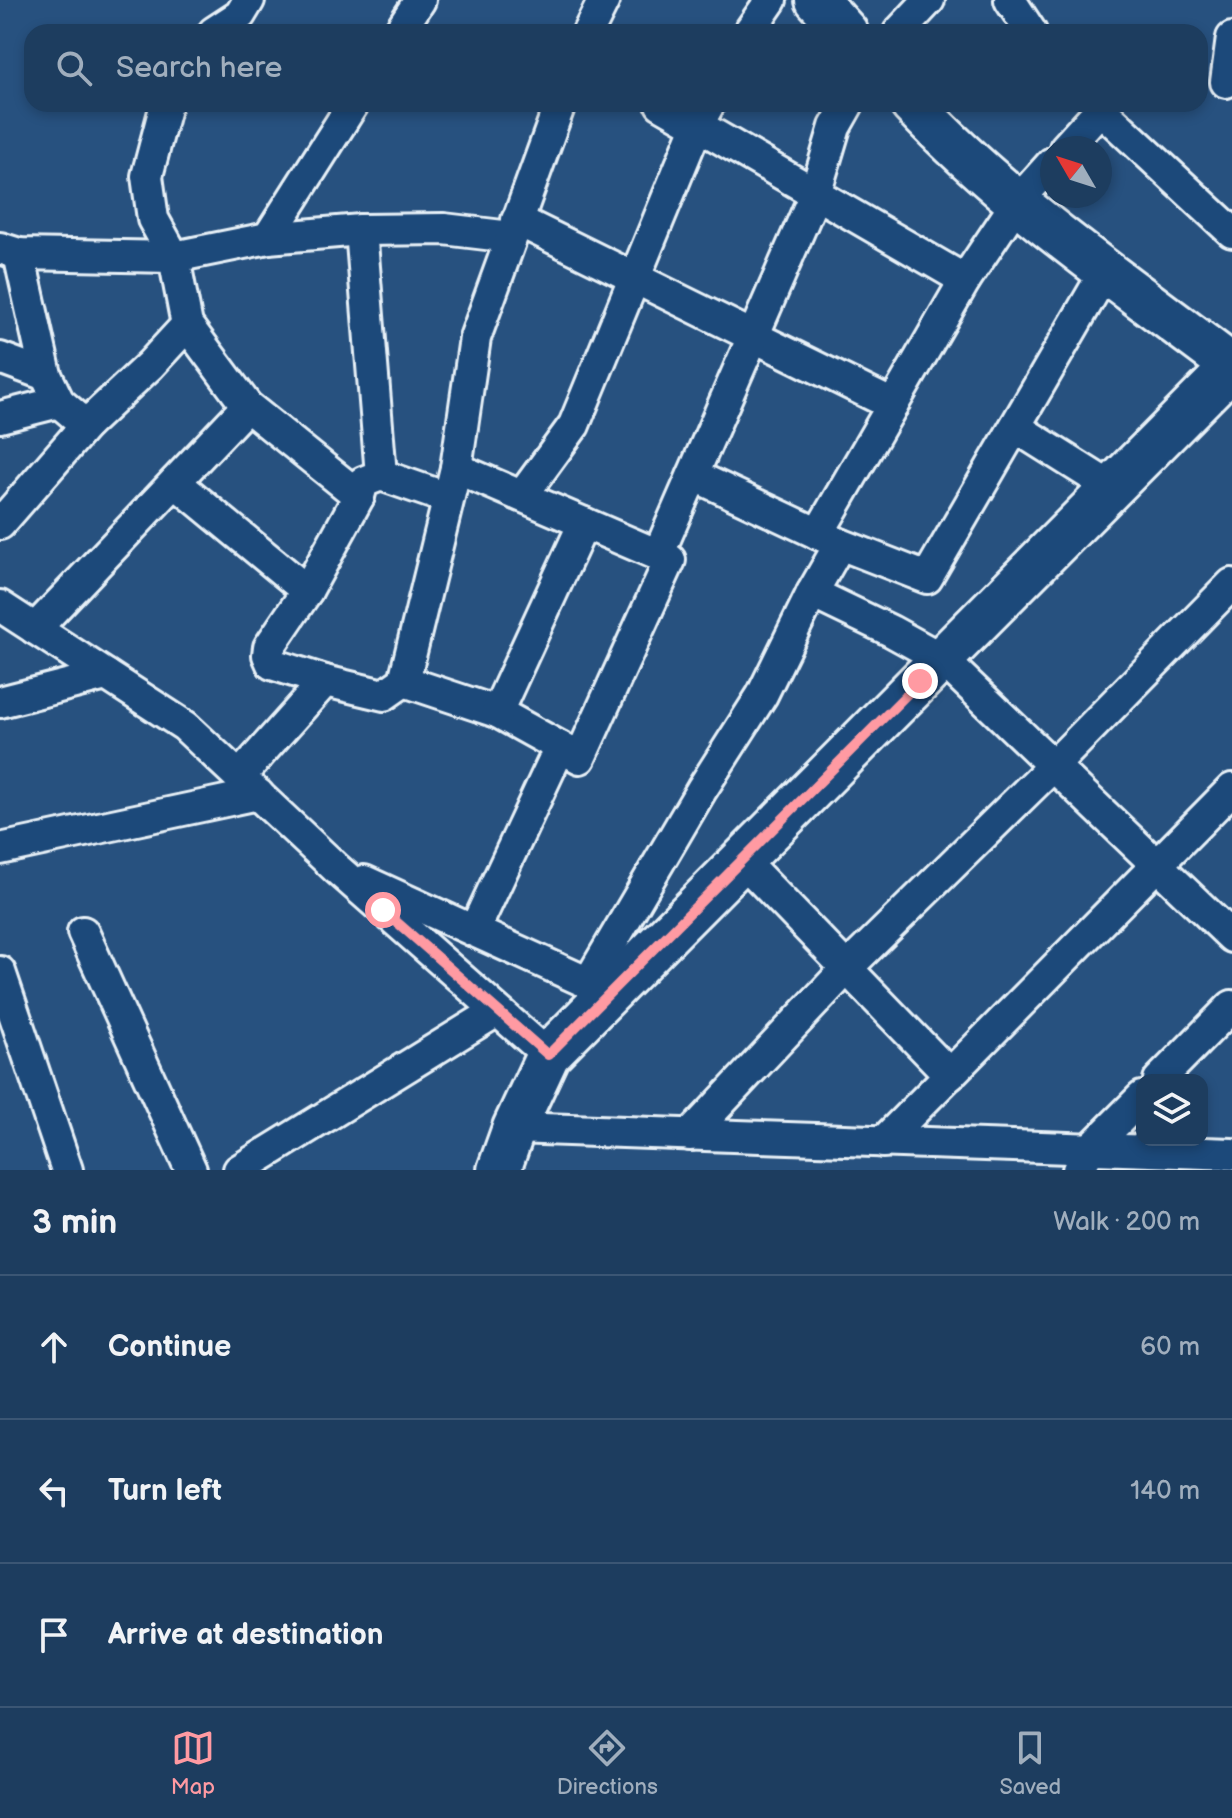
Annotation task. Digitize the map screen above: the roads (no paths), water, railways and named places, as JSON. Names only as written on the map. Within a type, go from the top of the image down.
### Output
[{"type":"street","points":[[226,24],[240,15],[249,0]]},
{"type":"street","points":[[404,24],[420,0]]},
{"type":"street","points":[[592,24],[604,0]]},
{"type":"street","points":[[754,24],[771,0]]},
{"type":"street","points":[[817,0],[839,24]]},
{"type":"street","points":[[906,24],[929,0]]},
{"type":"street","points":[[1013,1],[1026,24]]},
{"type":"street","points":[[1226,82],[1232,38]]},
{"type":"street","points":[[164,112],[147,176],[153,219],[174,257],[187,325],[247,406],[359,496]]},
{"type":"street","points":[[268,238],[348,112]]},
{"type":"street","points":[[447,498],[381,475],[363,482],[359,496],[307,591],[269,647],[272,664],[384,695],[404,681],[456,468],[475,338],[557,112]]},
{"type":"street","points":[[658,555],[815,194],[835,127],[843,112]]},
{"type":"street","points":[[599,988],[742,860],[1232,366],[1017,202],[955,150],[919,112]]},
{"type":"street","points":[[1074,136],[1091,112]]},
{"type":"street","points":[[1096,112],[1232,232]]},
{"type":"street","points":[[522,496],[574,425],[703,115],[815,194],[965,280]]},
{"type":"street","points":[[499,1155],[548,1055],[599,988],[702,789],[762,695],[812,593],[829,539],[893,405],[965,280],[1017,202],[1040,176]]},
{"type":"street","points":[[86,425],[59,402],[46,375],[10,251],[174,257],[268,238],[361,230],[514,229],[634,278],[893,405]]},
{"type":"street","points":[[361,230],[381,475]]},
{"type":"street","points":[[693,475],[829,539],[927,578],[1106,270]]},
{"type":"street","points":[[0,524],[86,425],[187,325]]},
{"type":"street","points":[[0,358],[46,375]]},
{"type":"street","points":[[0,417],[59,402]]},
{"type":"street","points":[[35,629],[247,406]]},
{"type":"street","points":[[1015,427],[1112,488]]},
{"type":"street","points":[[404,681],[497,712],[580,758],[670,560],[456,468]]},
{"type":"street","points":[[175,482],[307,591]]},
{"type":"street","points":[[497,712],[584,523]]},
{"type":"street","points":[[690,1135],[847,968],[1053,766],[1232,584]]},
{"type":"street","points":[[812,593],[942,659],[1232,937]]},
{"type":"street","points":[[0,606],[185,726],[337,869],[548,1055]]},
{"type":"street","points":[[0,702],[106,675]]},
{"type":"street","points":[[0,849],[248,785],[325,681]]},
{"type":"street","points":[[474,931],[560,747]]},
{"type":"street","points":[[897,1152],[950,1075],[1232,789]]},
{"type":"street","points":[[742,860],[950,1075]]},
{"type":"street","points":[[337,869],[599,988]]},
{"type":"street","points":[[83,932],[191,1170]]},
{"type":"street","points":[[0,972],[67,1170]]},
{"type":"street","points":[[1165,1074],[1232,1006]]},
{"type":"street","points":[[239,1170],[497,1011]]},
{"type":"street","points":[[1084,1160],[1136,1104]]},
{"type":"street","points":[[499,1155],[690,1135],[897,1152],[1084,1160],[1232,1154]]}]
